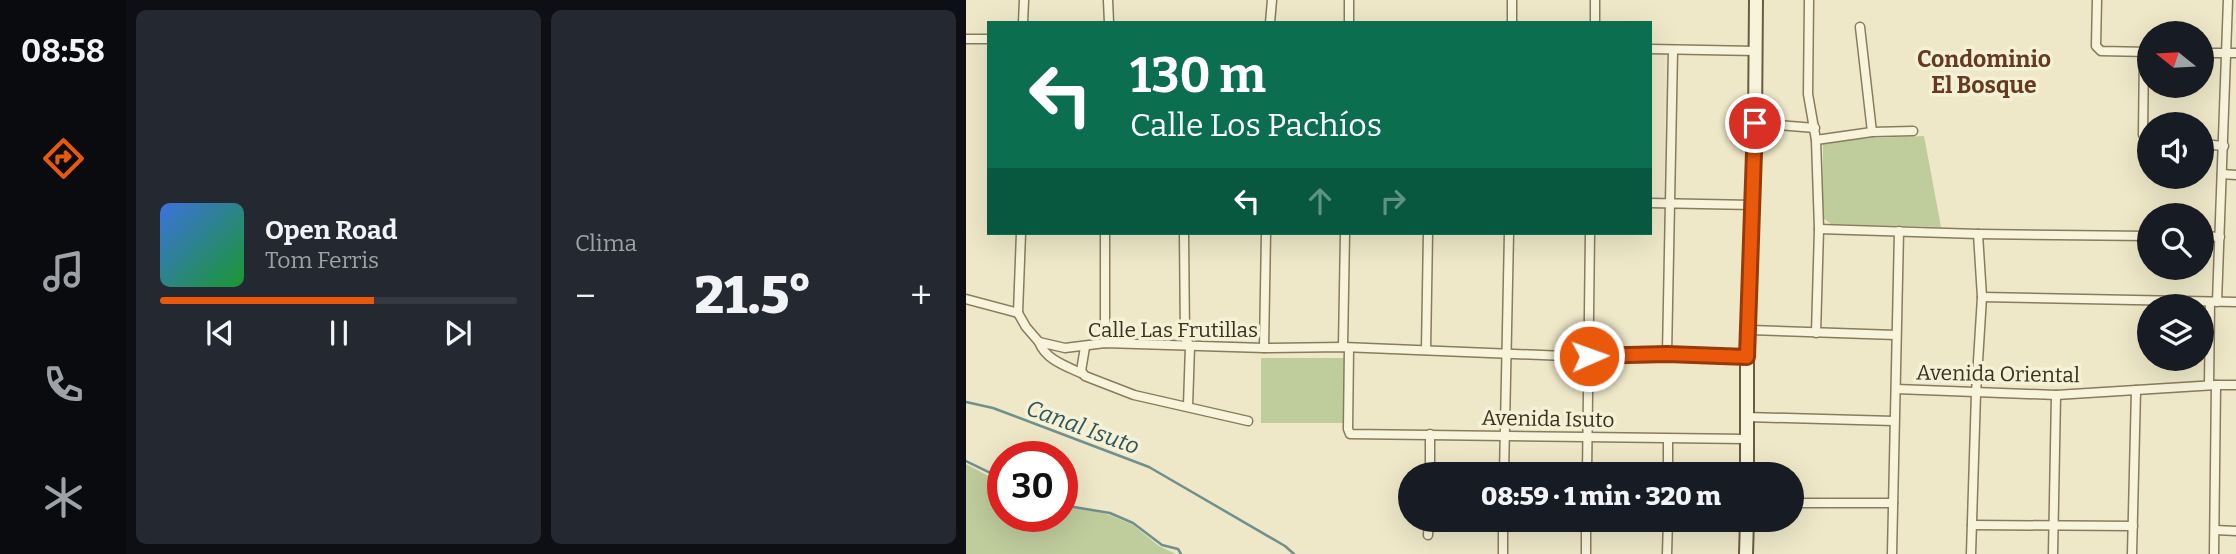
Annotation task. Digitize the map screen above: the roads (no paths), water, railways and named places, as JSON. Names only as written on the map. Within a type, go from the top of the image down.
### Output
[{"type":"street","points":[[1023,21],[1024,0]]},
{"type":"street","points":[[1108,0],[1109,21]]},
{"type":"street","points":[[1270,21],[1272,0]]},
{"type":"street","points":[[1349,0],[1349,21]]},
{"type":"street","points":[[1512,0],[1512,21]]},
{"type":"street","points":[[1595,0],[1595,21]]},
{"type":"street","points":[[1746,462],[1756,0]]},
{"type":"street","points":[[1810,0],[1808,94],[1816,140],[1819,229],[1816,333]]},
{"type":"street","points":[[2097,0],[2098,49],[2137,52]]},
{"type":"street","points":[[2228,0],[2220,237],[2214,302],[2236,302]]},
{"type":"street","points":[[1860,27],[1872,132]]},
{"type":"street","points":[[966,39],[987,39]]},
{"type":"street","points":[[1652,49],[1756,51]]},
{"type":"street","points":[[1667,354],[1673,50]]},
{"type":"street","points":[[2214,53],[2236,53]]},
{"type":"street","points":[[1755,123],[1815,128]]},
{"type":"street","points":[[1816,140],[1872,132],[1913,131]]},
{"type":"street","points":[[2214,145],[2224,146]]},
{"type":"street","points":[[2222,174],[2236,175]]},
{"type":"street","points":[[1652,203],[1753,205]]},
{"type":"street","points":[[1819,229],[2137,236]]},
{"type":"street","points":[[1896,389],[1899,231]]},
{"type":"street","points":[[1971,554],[1982,297],[1978,234]]},
{"type":"street","points":[[1021,235],[1018,313],[1050,358],[1134,395],[1248,421]]},
{"type":"street","points":[[1105,235],[1105,343]]},
{"type":"street","points":[[1184,235],[1185,338],[1190,346],[1188,406]]},
{"type":"street","points":[[1265,348],[1266,235]]},
{"type":"street","points":[[1345,235],[1346,348]]},
{"type":"street","points":[[1426,350],[1428,235]]},
{"type":"street","points":[[1504,462],[1509,235]]},
{"type":"street","points":[[1587,462],[1590,235]]},
{"type":"street","points":[[2214,237],[2220,237]]},
{"type":"street","points":[[1982,297],[2137,300]]},
{"type":"street","points":[[966,299],[1018,313]]},
{"type":"street","points":[[1750,330],[1896,335]]},
{"type":"street","name":"Calle Las Frutillas","points":[[1039,342],[1065,348],[1105,343],[1589,356],[1667,354],[1747,357]]},
{"type":"street","points":[[1083,374],[1081,371],[1085,347]]},
{"type":"street","name":"Avenida Isuto","points":[[1346,348],[1350,434],[1746,439]]},
{"type":"street","points":[[2213,371],[2214,554]]},
{"type":"street","name":"Avenida Oriental","points":[[1892,554],[1896,389],[2056,395],[2236,385]]},
{"type":"street","points":[[2132,554],[2136,390]]},
{"type":"street","points":[[2053,554],[2056,395]]},
{"type":"street","points":[[1747,416],[1894,421]]},
{"type":"street","points":[[1430,434],[1430,462]]},
{"type":"street","points":[[1668,439],[1668,462]]},
{"type":"street","points":[[1804,503],[1893,503]]},
{"type":"street","points":[[1972,526],[2133,526]]},
{"type":"street","points":[[2214,530],[2236,531]]},
{"type":"street","points":[[1503,532],[1503,550]]},
{"type":"street","points":[[1586,532],[1586,554]]},
{"type":"street","points":[[1667,554],[1668,532]]},
{"type":"street","points":[[1746,554],[1747,532]]},
{"type":"waterway","name":"Canal Isuto","points":[[966,402],[993,408],[1149,467],[1285,546],[1294,554]]},
{"type":"waterway","points":[[966,461],[987,471]]},
{"type":"waterway","points":[[1078,508],[1110,513],[1133,523],[1162,545],[1178,549],[1181,554]]},
{"type":"district","name":"Condominio El Bosque","points":[[1984,72]]}]
